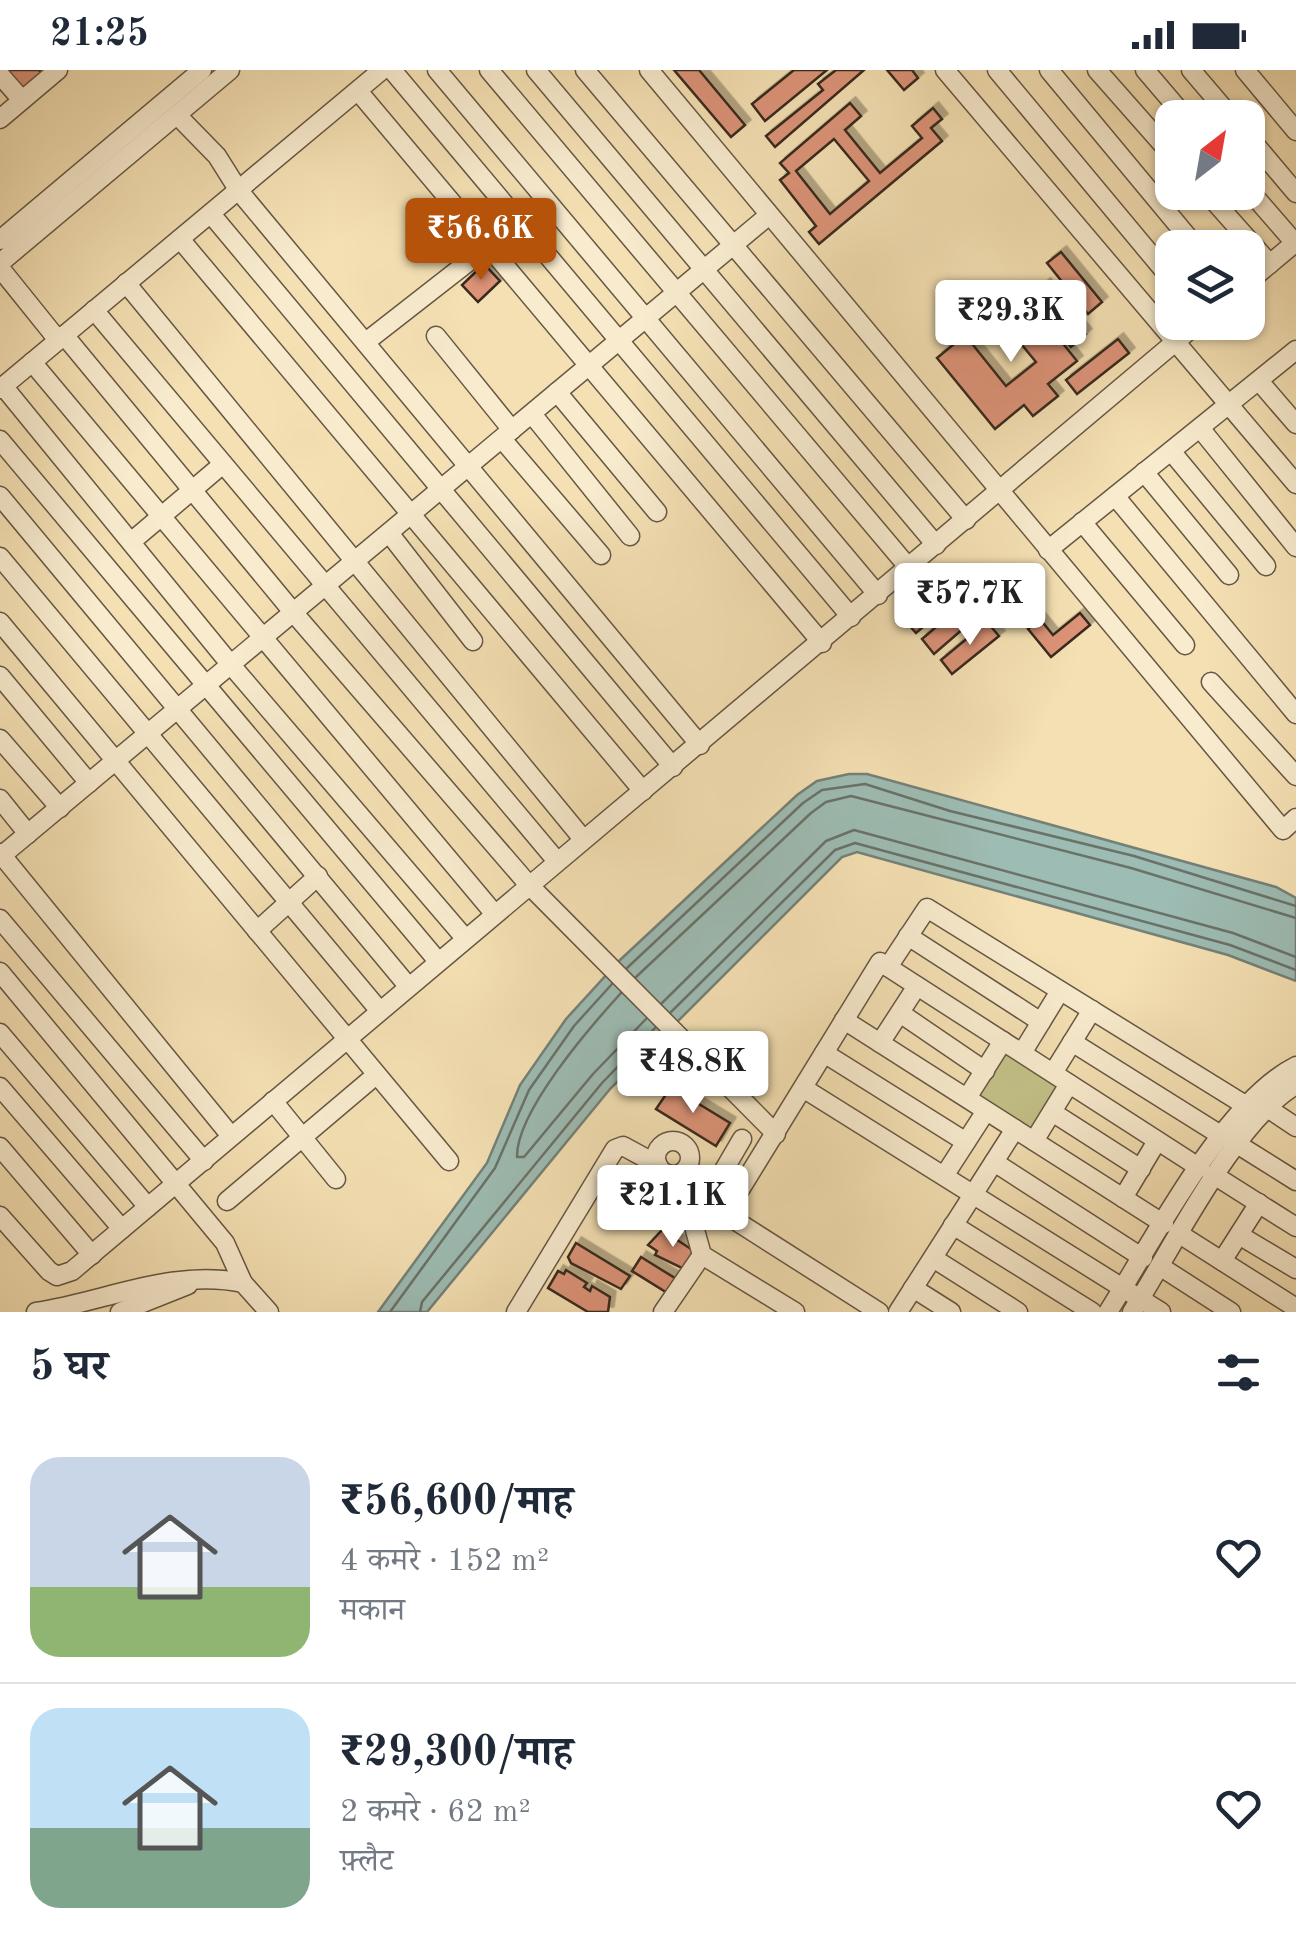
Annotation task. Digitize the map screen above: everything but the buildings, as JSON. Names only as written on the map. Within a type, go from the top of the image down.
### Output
[{"type":"street","points":[[0,240],[202,70]]},
{"type":"street","points":[[230,70],[0,266],[528,884],[776,1134]]},
{"type":"street","points":[[382,70],[2,388],[464,938]]},
{"type":"street","points":[[392,70],[852,617]]},
{"type":"street","points":[[437,70],[878,594]]},
{"type":"street","points":[[489,70],[674,295],[909,568]]},
{"type":"street","points":[[536,70],[936,545]]},
{"type":"street","points":[[584,70],[966,520]]},
{"type":"street","points":[[649,70],[1048,550],[1292,831]]},
{"type":"street","points":[[946,70],[1296,484]]},
{"type":"street","points":[[997,70],[1155,260]]},
{"type":"street","points":[[1048,70],[1181,230]]},
{"type":"street","points":[[1097,70],[1155,136]]},
{"type":"street","points":[[1145,70],[1171,100]]},
{"type":"street","points":[[1192,70],[1217,100]]},
{"type":"street","points":[[1245,70],[1296,131]]},
{"type":"street","points":[[0,119],[53,72]]},
{"type":"street","points":[[0,75],[22,100]]},
{"type":"street","points":[[358,91],[822,643]]},
{"type":"street","points":[[177,115],[217,156],[240,191],[700,745]]},
{"type":"street","points":[[1265,156],[1296,192]]},
{"type":"street","points":[[1265,209],[1295,243],[1265,268]]},
{"type":"street","points":[[1222,210],[1270,264]]},
{"type":"street","points":[[210,214],[438,491],[673,767]]},
{"type":"street","points":[[231,1136],[1,855],[768,216]]},
{"type":"street","points":[[180,239],[644,790]]},
{"type":"street","points":[[368,341],[490,245]]},
{"type":"street","points":[[126,284],[583,839]]},
{"type":"street","points":[[94,310],[556,860]]},
{"type":"street","points":[[436,336],[601,555]]},
{"type":"street","points":[[0,1216],[57,1276],[72,1271],[493,912],[700,745],[1177,340]]},
{"type":"street","points":[[1048,550],[1259,380],[1294,357]]},
{"type":"street","points":[[32,362],[493,912]]},
{"type":"street","points":[[1259,380],[1296,424]]},
{"type":"street","points":[[557,392],[657,512]]},
{"type":"street","points":[[532,414],[630,536]]},
{"type":"street","points":[[1200,428],[1296,547]]},
{"type":"street","points":[[0,440],[437,960]]},
{"type":"street","points":[[1171,451],[1266,566]]},
{"type":"street","points":[[131,542],[223,464]]},
{"type":"street","points":[[1144,472],[1230,576]]},
{"type":"street","points":[[0,496],[408,986]]},
{"type":"street","points":[[1115,496],[1296,714]]},
{"type":"street","points":[[1082,522],[1185,646]]},
{"type":"street","points":[[389,533],[473,641]]},
{"type":"street","points":[[0,557],[379,1010]]},
{"type":"street","points":[[0,622],[450,1162]]},
{"type":"street","points":[[0,676],[89,784]]},
{"type":"street","points":[[1212,682],[1296,776]]},
{"type":"street","points":[[0,739],[60,808]]},
{"type":"street","points":[[0,799],[28,834]]},
{"type":"street","points":[[257,931],[318,876]]},
{"type":"street","points":[[888,967],[927,908],[1246,1106]]},
{"type":"street","points":[[0,918],[204,1161]]},
{"type":"street","points":[[908,936],[1040,1022]]},
{"type":"street","points":[[880,1312],[724,1214],[880,962],[1296,1227]]},
{"type":"street","points":[[0,972],[234,1256],[242,1283],[270,1312]]},
{"type":"street","points":[[880,1042],[918,986]]},
{"type":"street","points":[[1022,1053],[1060,991]]},
{"type":"street","points":[[1034,1141],[1052,1112],[1072,1042],[1092,1010]]},
{"type":"street","points":[[900,1013],[985,1070]]},
{"type":"street","points":[[844,1020],[1164,1224]]},
{"type":"street","points":[[0,1033],[148,1207]]},
{"type":"street","points":[[967,1098],[1003,1041]]},
{"type":"street","points":[[1072,1042],[1296,1181]]},
{"type":"street","points":[[824,1053],[966,1142]]},
{"type":"street","points":[[1108,1312],[1164,1224],[1230,1140],[1246,1106],[1260,1088],[1296,1066]]},
{"type":"street","points":[[227,1200],[376,1075]]},
{"type":"street","points":[[1230,1140],[1296,1085]]},
{"type":"street","points":[[0,1086],[122,1230]]},
{"type":"street","points":[[802,1088],[1123,1288],[1136,1306],[1161,1312]]},
{"type":"street","points":[[273,1100],[336,1178]]},
{"type":"street","points":[[1266,1107],[1296,1127]]},
{"type":"street","points":[[944,1176],[986,1110]]},
{"type":"street","points":[[1052,1112],[1141,1168]]},
{"type":"street","points":[[898,1312],[1016,1129]]},
{"type":"street","points":[[742,1139],[693,1223],[702,1255],[764,1304],[795,1312]]},
{"type":"street","points":[[658,1165],[662,1144],[670,1140],[683,1144],[690,1162],[675,1175]]},
{"type":"street","points":[[1123,1198],[1158,1141]]},
{"type":"street","points":[[0,1146],[92,1255]]},
{"type":"street","points":[[516,1312],[615,1149],[623,1146],[710,1195]]},
{"type":"street","points":[[994,1162],[1142,1258]]},
{"type":"street","points":[[1136,1306],[1181,1235],[1208,1172]]},
{"type":"street","points":[[1222,1262],[1259,1204]]},
{"type":"street","points":[[954,1226],[1092,1312]]},
{"type":"street","points":[[1239,1234],[1296,1270]]},
{"type":"street","points":[[1181,1235],[1296,1308]]},
{"type":"street","points":[[663,1312],[702,1255]]},
{"type":"street","points":[[933,1258],[1018,1312]]},
{"type":"street","points":[[1161,1268],[1230,1312]]},
{"type":"street","points":[[120,1312],[198,1280]]},
{"type":"street","points":[[36,1312],[86,1305],[164,1281],[242,1283]]},
{"type":"street","points":[[914,1288],[951,1312]]},
{"type":"shaded area","points":[[1002,1046],[1065,1085],[1032,1136],[970,1097]]},
{"type":"water","points":[[867,774],[1276,887],[1296,898],[1296,981],[1228,955],[857,852],[842,857],[610,1089],[427,1312],[378,1312],[487,1163],[520,1085],[566,1019],[620,960],[797,795],[817,781]]}]
